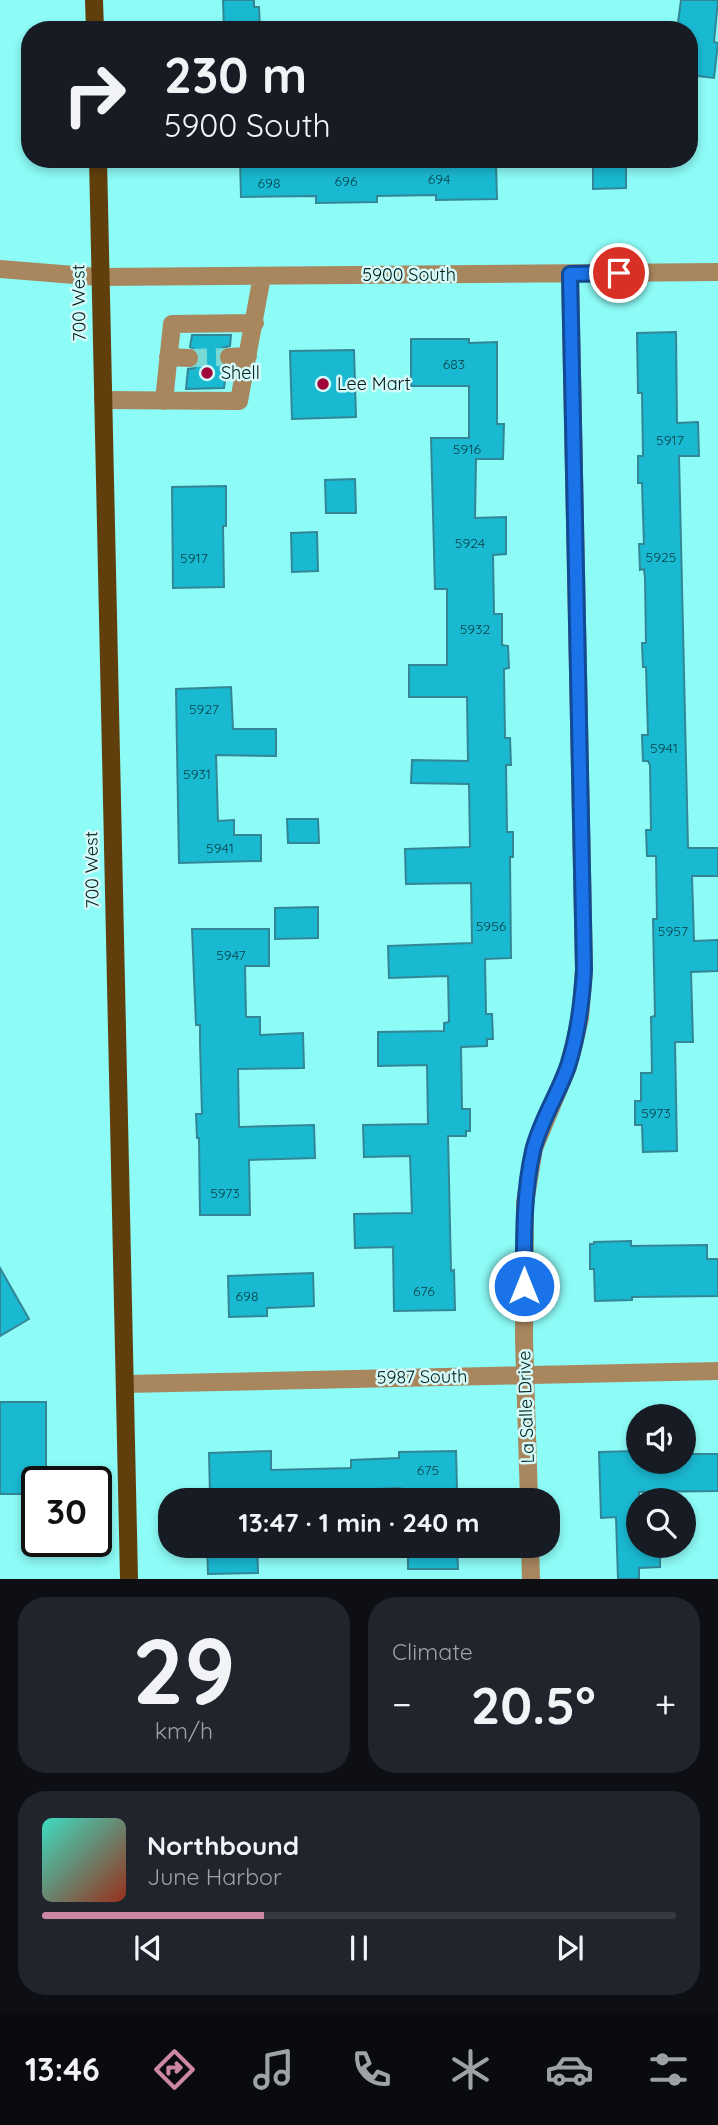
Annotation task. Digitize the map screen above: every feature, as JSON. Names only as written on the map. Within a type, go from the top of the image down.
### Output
[{"type":"main road","points":[[94,0],[94,21]]},
{"type":"main road","name":"700 West","points":[[98,168],[129,1579]]},
{"type":"street","name":"5900 South","points":[[0,269],[99,278],[718,272]]},
{"type":"street","name":"La Salle Drive","points":[[529,1488],[524,1232],[528,1175],[544,1121],[568,1067],[580,1018],[584,970],[570,274]]},
{"type":"street","points":[[103,400],[239,401],[262,276]]},
{"type":"street","points":[[164,401],[172,324],[255,323]]},
{"type":"street","points":[[229,357],[248,356]]},
{"type":"street","points":[[168,357],[189,358]]},
{"type":"street","name":"5987 South","points":[[126,1384],[718,1371]]},
{"type":"street","points":[[530,1558],[531,1579]]},
{"type":"building","points":[[223,0],[254,0],[254,7],[259,7],[260,21],[224,21]]},
{"type":"building","points":[[681,0],[718,0],[714,42],[718,43],[714,78],[698,76],[698,21],[678,21]]},
{"type":"building","points":[[240,168],[496,168],[497,199],[436,200],[436,195],[377,196],[377,202],[316,203],[316,196],[241,197]]},
{"type":"building","points":[[593,168],[626,168],[626,188],[593,189]]},
{"type":"building","points":[[676,332],[677,423],[698,422],[699,456],[679,456],[688,848],[718,848],[718,876],[692,876],[694,941],[718,940],[718,971],[691,972],[693,1042],[675,1042],[677,1151],[643,1152],[642,1125],[635,1125],[635,1101],[641,1101],[641,1073],[652,1073],[651,1017],[655,1016],[653,919],[657,919],[656,856],[647,856],[646,830],[651,830],[650,765],[648,761],[643,761],[642,735],[648,735],[646,667],[643,667],[642,643],[646,643],[645,578],[644,569],[640,570],[639,544],[644,544],[642,483],[638,483],[638,456],[643,456],[637,333]]},
{"type":"building","name":"Shell","points":[[192,335],[231,335],[230,346],[222,348],[218,357],[220,364],[227,368],[224,388],[186,389],[188,369],[195,368],[200,359],[199,352],[190,347]]},
{"type":"building","points":[[411,339],[497,342],[497,424],[504,424],[503,459],[476,459],[475,518],[506,517],[506,554],[493,555],[494,614],[502,614],[502,645],[508,646],[509,668],[504,669],[505,738],[510,738],[511,765],[506,765],[507,832],[513,832],[513,857],[510,857],[511,958],[485,959],[486,1014],[492,1014],[493,1039],[487,1039],[487,1046],[461,1047],[462,1109],[470,1109],[470,1131],[466,1131],[466,1136],[448,1136],[451,1271],[454,1270],[455,1310],[394,1311],[393,1247],[355,1248],[354,1214],[412,1213],[410,1156],[364,1157],[363,1125],[428,1124],[427,1065],[378,1066],[378,1032],[444,1031],[444,1023],[449,1022],[448,976],[389,978],[388,946],[472,943],[471,883],[406,884],[405,849],[470,847],[469,784],[411,783],[412,760],[468,761],[467,697],[409,697],[409,665],[447,665],[447,589],[435,589],[431,438],[469,438],[469,386],[411,386]]},
{"type":"building","name":"Lee Mart","points":[[354,350],[356,417],[292,419],[290,351]]},
{"type":"building","points":[[355,479],[356,513],[326,513],[325,480]]},
{"type":"building","points":[[226,486],[226,526],[223,526],[224,587],[173,588],[172,487]]},
{"type":"building","points":[[317,532],[318,571],[292,572],[291,533]]},
{"type":"building","points":[[231,687],[233,729],[276,729],[276,756],[216,755],[218,821],[234,820],[234,835],[261,835],[261,861],[179,863],[176,689]]},
{"type":"building","points":[[287,819],[318,819],[319,843],[288,843]]},
{"type":"building","points":[[318,907],[318,938],[275,939],[275,908]]},
{"type":"building","points":[[192,929],[269,929],[269,966],[245,966],[246,1017],[260,1017],[260,1035],[303,1033],[304,1068],[238,1069],[239,1127],[314,1125],[315,1158],[249,1160],[250,1215],[200,1215],[196,1114],[202,1114],[200,1025],[196,1025]]},
{"type":"building","points":[[631,1241],[631,1246],[707,1245],[707,1259],[718,1259],[718,1296],[632,1297],[632,1300],[595,1301],[594,1269],[590,1269],[590,1244]]},
{"type":"building","points":[[0,1268],[29,1319],[0,1336]]},
{"type":"building","points":[[313,1273],[314,1306],[267,1308],[267,1316],[229,1317],[228,1276]]},
{"type":"building","points":[[0,1402],[46,1402],[46,1466],[21,1466],[21,1494],[0,1494]]},
{"type":"building","points":[[271,1451],[271,1470],[351,1468],[351,1460],[399,1458],[399,1452],[456,1451],[457,1488],[210,1488],[209,1453]]},
{"type":"building","points":[[626,1451],[626,1474],[696,1474],[696,1454],[718,1454],[718,1491],[696,1491],[696,1488],[626,1488],[626,1558],[660,1558],[660,1567],[639,1568],[639,1579],[618,1579],[616,1517],[601,1518],[599,1452]]},
{"type":"building","points":[[207,1558],[257,1558],[258,1573],[208,1574]]},
{"type":"building","points":[[408,1558],[458,1558],[458,1569],[408,1569]]},
{"type":"tunnel","points":[[189,358],[229,357]]},
{"type":"place","name":"Shell","points":[[207,373]]},
{"type":"place","name":"Lee Mart","points":[[323,384]]},
{"type":"route","points":[[524,1286],[524,1203],[528,1175],[534,1148],[568,1067],[580,1018],[584,970],[570,274],[619,273]]}]
